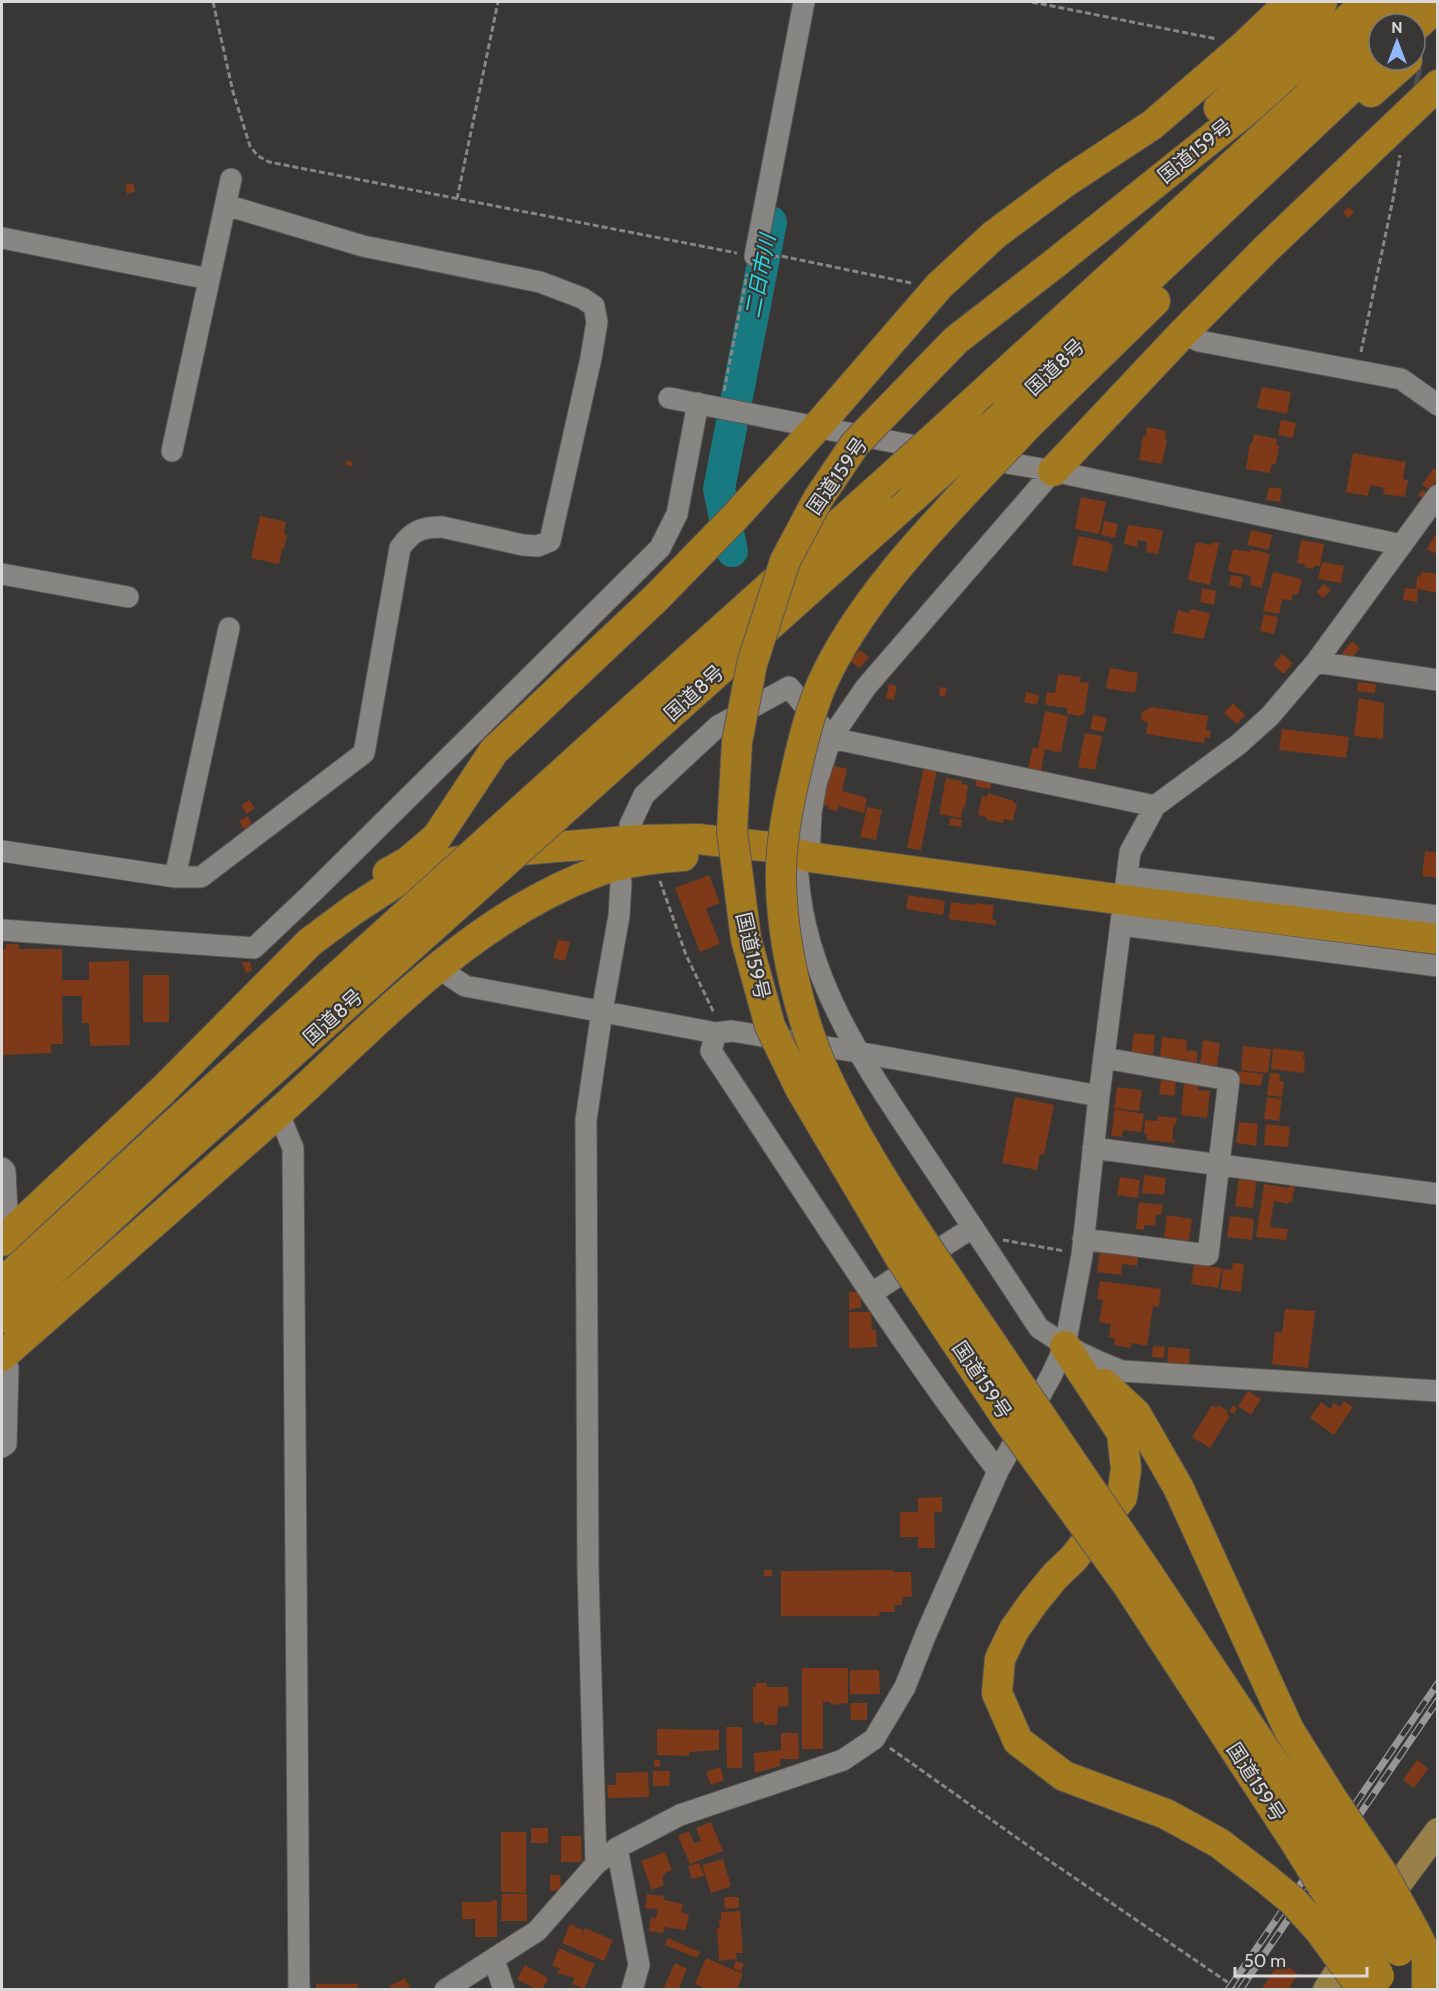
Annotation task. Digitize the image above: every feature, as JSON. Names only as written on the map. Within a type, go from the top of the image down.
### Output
[{"type":"highway","points":[[11,1233],[163,1090],[310,942],[345,902],[372,882],[409,861],[437,837],[494,751],[656,598],[726,526],[816,428],[939,286],[994,235],[1064,183],[1152,125],[1257,46],[1290,2]]},
{"type":"highway","points":[[1054,264],[1113,202],[1253,76],[1322,2]]},
{"type":"highway","name":"国道159号","points":[[1138,1580],[1009,1422],[901,1259],[800,1088],[770,1026],[746,939],[732,831],[737,742],[752,664],[784,561],[818,499],[855,444],[956,340],[1248,109],[1367,2]]},
{"type":"highway","points":[[1427,60],[1437,32]]},
{"type":"highway","name":"国道8号","points":[[2,1282],[179,1138],[590,767],[880,487],[1305,99],[1367,38]]},
{"type":"highway","points":[[1292,145],[1368,72]]},
{"type":"highway","points":[[1053,471],[1183,333],[1395,124],[1422,72]]},
{"type":"highway","points":[[1292,145],[1311,148],[1422,72]]},
{"type":"highway","name":"国道159号","points":[[1292,145],[1246,188],[1245,212],[1016,420],[850,631],[822,685],[806,729],[787,812],[781,880],[785,934],[803,1012],[825,1074],[871,1161],[1138,1580],[1303,1829],[1376,1985]]},
{"type":"highway","name":"国道8号","points":[[590,767],[914,496],[1016,420]]},
{"type":"highway","points":[[310,942],[393,884],[440,866],[509,850],[639,840],[698,839],[771,847],[803,867]]},
{"type":"highway","points":[[2,1358],[437,967],[483,933],[535,900],[600,870],[657,858],[703,854],[768,858],[803,867],[1124,901],[1434,940]]},
{"type":"highway","name":"国道8号","points":[[2,1318],[179,1138]]},
{"type":"highway","points":[[1065,1346],[1136,1414],[1178,1487],[1289,1730],[1384,1876],[1407,1942]]},
{"type":"highway","points":[[1065,1346],[1122,1433],[1126,1469],[1122,1497],[1073,1559],[1055,1576],[1033,1603],[1014,1630],[1000,1659],[998,1693],[1018,1741],[1064,1776],[1166,1814],[1219,1843],[1293,1901],[1320,1931],[1376,1985]]},
{"type":"highway","name":"国道159号","points":[[1303,1829],[1407,1942],[1426,1989]]},
{"type":"main road","points":[[1326,1989],[1392,1891],[1437,1831]]},
{"type":"street","points":[[762,257],[804,2]]},
{"type":"street","points":[[172,451],[231,179]]},
{"type":"street","points":[[2,851],[175,878],[201,878],[364,753],[400,548],[410,534],[429,527],[442,527],[523,545],[538,546],[550,541],[591,358],[597,322],[594,306],[582,298],[540,282],[363,246],[226,204]]},
{"type":"street","points":[[2,238],[209,279]]},
{"type":"street","points":[[1183,333],[1199,341],[1401,379],[1437,405]]},
{"type":"street","points":[[669,398],[747,412],[816,428],[1053,471],[1402,545]]},
{"type":"street","points":[[2,930],[254,948],[320,886],[660,548],[677,514],[698,404]]},
{"type":"street","points":[[1053,471],[866,687],[831,738],[816,784],[803,867],[804,928],[826,989],[857,1052],[975,1231],[1040,1328],[1065,1346],[1122,1371],[1437,1391]]},
{"type":"street","points":[[445,1989],[537,1931],[596,1864],[617,1848],[680,1815],[843,1760],[874,1739],[905,1686],[998,1471],[1051,1376],[1065,1346],[1083,1247],[1099,1096],[1130,852],[1155,806],[1239,744],[1270,716],[1316,662],[1437,495]]},
{"type":"street","points":[[2,574],[128,597]]},
{"type":"street","points":[[175,878],[229,628]]},
{"type":"street","points":[[1316,662],[1437,680]]},
{"type":"street","points":[[630,825],[644,795],[718,726],[789,687],[831,738],[1155,806]]},
{"type":"street","points":[[596,1864],[588,1571],[586,1120],[619,916],[621,882]]},
{"type":"street","points":[[437,967],[465,986],[716,1033],[732,1031],[1099,1096]]},
{"type":"street","points":[[716,1033],[711,1051],[956,1416],[998,1471]]},
{"type":"street","points":[[1083,1247],[1208,1255],[1229,1080],[1104,1058]]},
{"type":"street","points":[[278,1112],[293,1148],[299,1989]]},
{"type":"street","points":[[1093,1148],[1437,1194]]},
{"type":"street","points":[[2,1168],[5,1171],[7,1212],[11,1233]]},
{"type":"street","points":[[872,1293],[975,1231]]},
{"type":"street","points":[[2,1358],[8,1368],[6,1444],[2,1447]]},
{"type":"street","points":[[617,1848],[639,1965],[632,1989]]},
{"type":"street","points":[[494,1959],[504,1989]]},
{"type":"path","points":[[213,2],[233,92],[250,146],[258,156],[269,162],[762,257],[781,256],[916,284],[939,286]]},
{"type":"path","points":[[457,199],[498,2]]},
{"type":"path","points":[[1032,2],[1257,46]]},
{"type":"path","points":[[1357,371],[1398,170],[1400,147],[1395,124]]},
{"type":"path","points":[[720,407],[749,264],[762,257]]},
{"type":"path","points":[[658,875],[686,955],[716,1016],[716,1033]]},
{"type":"path","points":[[975,1231],[1083,1247]]},
{"type":"path","points":[[874,1739],[889,1747],[1044,1857],[1239,1989]]},
{"type":"building","points":[[133,183],[135,192],[127,194],[125,185]]},
{"type":"building","points":[[1348,207],[1354,212],[1348,218],[1343,212]]},
{"type":"building","points":[[1262,387],[1291,392],[1287,414],[1257,408]]},
{"type":"building","points":[[1281,420],[1296,423],[1293,438],[1278,435]]},
{"type":"building","points":[[1147,427],[1166,431],[1165,440],[1167,440],[1162,464],[1139,460]]},
{"type":"building","points":[[1254,434],[1277,439],[1276,445],[1279,446],[1276,464],[1272,464],[1270,473],[1246,469],[1250,443],[1252,443]]},
{"type":"building","points":[[1353,453],[1406,462],[1403,479],[1408,480],[1405,497],[1383,494],[1384,488],[1370,485],[1368,496],[1346,492]]},
{"type":"building","points":[[347,460],[353,462],[352,467],[346,465]]},
{"type":"building","points":[[1434,468],[1438,471],[1438,479],[1430,490],[1422,485]]},
{"type":"building","points":[[1269,487],[1282,489],[1280,502],[1266,500]]},
{"type":"building","points":[[1422,490],[1428,493],[1424,499],[1418,495]]},
{"type":"building","points":[[1081,497],[1106,502],[1099,534],[1075,529]]},
{"type":"building","points":[[260,516],[286,522],[284,534],[287,535],[279,564],[251,558]]},
{"type":"building","points":[[1104,521],[1118,524],[1115,538],[1101,535]]},
{"type":"building","points":[[1128,525],[1163,530],[1158,554],[1146,552],[1147,542],[1138,540],[1137,547],[1124,544]]},
{"type":"building","points":[[1251,530],[1272,535],[1269,550],[1247,545]]},
{"type":"building","points":[[1435,535],[1438,536],[1438,555],[1427,549]]},
{"type":"building","points":[[1078,536],[1109,542],[1113,545],[1107,572],[1072,565]]},
{"type":"building","points":[[1301,540],[1324,544],[1320,566],[1314,566],[1313,569],[1304,567],[1305,564],[1297,563]]},
{"type":"building","points":[[1196,542],[1211,545],[1212,542],[1219,543],[1210,585],[1188,580]]},
{"type":"building","points":[[1233,549],[1250,552],[1251,549],[1270,554],[1262,588],[1250,585],[1251,576],[1228,571]]},
{"type":"building","points":[[1322,562],[1344,566],[1341,583],[1318,579]]},
{"type":"building","points":[[1273,572],[1302,579],[1298,595],[1293,594],[1291,601],[1282,599],[1279,614],[1263,611]]},
{"type":"building","points":[[1421,572],[1438,574],[1438,593],[1418,589],[1417,602],[1403,600],[1405,588],[1416,589],[1417,576],[1420,577]]},
{"type":"building","points":[[1231,575],[1243,577],[1241,588],[1229,585]]},
{"type":"building","points":[[1324,584],[1331,590],[1323,598],[1316,592]]},
{"type":"building","points":[[1202,588],[1216,591],[1214,605],[1200,602]]},
{"type":"building","points":[[1190,609],[1210,613],[1204,639],[1173,633],[1178,610],[1189,613]]},
{"type":"building","points":[[1264,614],[1278,617],[1274,634],[1260,631]]},
{"type":"building","points":[[1352,641],[1360,648],[1350,660],[1342,653]]},
{"type":"building","points":[[860,650],[869,657],[859,668],[850,661]]},
{"type":"building","points":[[1282,654],[1293,663],[1284,674],[1273,665]]},
{"type":"building","points":[[1110,668],[1138,673],[1135,693],[1106,688]]},
{"type":"building","points":[[1058,674],[1081,677],[1080,682],[1089,683],[1084,715],[1067,714],[1067,708],[1045,705],[1047,692],[1055,693]]},
{"type":"building","points":[[1358,682],[1376,684],[1375,693],[1357,691]]},
{"type":"building","points":[[889,684],[897,686],[894,700],[886,698]]},
{"type":"building","points":[[940,687],[947,688],[945,697],[939,695]]},
{"type":"building","points":[[1026,692],[1039,695],[1037,705],[1024,702]]},
{"type":"building","points":[[1359,698],[1384,703],[1383,739],[1354,736]]},
{"type":"building","points":[[1233,703],[1245,715],[1237,724],[1224,713]]},
{"type":"building","points":[[1151,707],[1208,716],[1206,730],[1211,731],[1210,738],[1205,737],[1204,743],[1146,734],[1148,723],[1141,720],[1142,712]]},
{"type":"building","points":[[1045,711],[1068,716],[1061,753],[1045,749],[1041,771],[1028,768],[1033,747],[1038,748]]},
{"type":"building","points":[[1093,715],[1107,718],[1104,732],[1090,729]]},
{"type":"building","points":[[1282,729],[1349,737],[1346,758],[1279,750]]},
{"type":"building","points":[[1085,733],[1102,736],[1095,770],[1078,767]]},
{"type":"building","points":[[831,765],[847,769],[842,791],[867,798],[864,813],[839,806],[840,799],[838,811],[821,805]]},
{"type":"building","points":[[924,767],[937,770],[921,850],[907,848]]},
{"type":"building","points":[[977,777],[992,780],[990,789],[975,786]]},
{"type":"building","points":[[946,778],[962,781],[962,784],[968,785],[965,808],[963,807],[961,818],[939,814]]},
{"type":"building","points":[[988,793],[1017,803],[1013,821],[1004,819],[1003,823],[987,820],[987,817],[978,815],[982,796],[987,797]]},
{"type":"building","points":[[249,800],[255,808],[247,814],[241,806]]},
{"type":"building","points":[[867,807],[882,810],[876,840],[860,837]]},
{"type":"building","points":[[248,816],[252,825],[244,829],[239,821]]},
{"type":"building","points":[[950,818],[962,820],[961,827],[949,825]]},
{"type":"building","points":[[1425,851],[1438,853],[1438,878],[1422,876]]},
{"type":"building","points":[[709,875],[720,903],[706,909],[720,944],[700,952],[675,888]]},
{"type":"building","points":[[908,895],[945,901],[943,915],[906,909]]},
{"type":"building","points":[[951,902],[994,905],[992,920],[996,920],[996,925],[949,919]]},
{"type":"building","points":[[558,940],[570,942],[565,961],[553,958]]},
{"type":"building","points":[[6,944],[19,944],[19,949],[62,949],[62,980],[89,980],[89,962],[129,961],[130,1045],[90,1046],[89,1023],[82,1023],[82,996],[62,996],[63,1044],[51,1044],[51,1053],[3,1055],[2,949],[6,949]]},
{"type":"building","points":[[242,962],[250,962],[252,971],[246,973]]},
{"type":"building","points":[[143,975],[169,975],[169,1022],[143,1022]]},
{"type":"building","points":[[1134,1033],[1155,1035],[1153,1055],[1131,1056]]},
{"type":"building","points":[[1162,1037],[1187,1040],[1186,1050],[1197,1051],[1197,1066],[1185,1064],[1185,1060],[1160,1057]]},
{"type":"building","points":[[1203,1040],[1220,1043],[1217,1067],[1200,1065]]},
{"type":"building","points":[[1243,1046],[1271,1049],[1268,1073],[1241,1070]]},
{"type":"building","points":[[1273,1048],[1304,1052],[1304,1073],[1271,1069]]},
{"type":"building","points":[[1239,1071],[1263,1074],[1261,1086],[1238,1083]]},
{"type":"building","points":[[1270,1073],[1280,1074],[1279,1081],[1284,1081],[1282,1097],[1267,1095]]},
{"type":"building","points":[[1161,1080],[1176,1082],[1174,1096],[1159,1094]]},
{"type":"building","points":[[1184,1083],[1199,1084],[1198,1090],[1210,1091],[1207,1118],[1181,1115]]},
{"type":"building","points":[[1117,1087],[1142,1090],[1139,1111],[1114,1108]]},
{"type":"building","points":[[1015,1097],[1054,1105],[1044,1155],[1040,1154],[1037,1170],[1002,1163]]},
{"type":"building","points":[[1267,1097],[1282,1099],[1279,1121],[1264,1119]]},
{"type":"building","points":[[1115,1109],[1144,1114],[1141,1132],[1123,1130],[1122,1137],[1111,1136]]},
{"type":"building","points":[[1158,1116],[1177,1118],[1172,1140],[1175,1140],[1175,1143],[1147,1140],[1147,1134],[1144,1134],[1145,1120],[1157,1121]]},
{"type":"building","points":[[1239,1122],[1258,1124],[1256,1146],[1236,1143]]},
{"type":"building","points":[[1266,1124],[1290,1127],[1288,1147],[1264,1145]]},
{"type":"building","points":[[1144,1175],[1166,1178],[1164,1195],[1142,1193]]},
{"type":"building","points":[[1120,1177],[1140,1180],[1138,1198],[1117,1195]]},
{"type":"building","points":[[1239,1177],[1257,1179],[1253,1208],[1235,1206]]},
{"type":"building","points":[[1264,1184],[1289,1188],[1290,1184],[1295,1184],[1292,1202],[1289,1201],[1289,1204],[1274,1201],[1270,1227],[1288,1229],[1286,1240],[1256,1237]]},
{"type":"building","points":[[1139,1202],[1163,1205],[1161,1215],[1156,1215],[1155,1226],[1144,1225],[1144,1230],[1136,1229]]},
{"type":"building","points":[[1167,1215],[1192,1219],[1189,1241],[1164,1237]]},
{"type":"building","points":[[1230,1216],[1254,1219],[1252,1240],[1227,1237]]},
{"type":"building","points":[[1100,1251],[1139,1252],[1137,1266],[1122,1264],[1121,1275],[1097,1272]]},
{"type":"building","points":[[1233,1263],[1244,1264],[1241,1292],[1221,1289],[1223,1269],[1232,1270]]},
{"type":"building","points":[[1194,1264],[1222,1268],[1218,1288],[1191,1284]]},
{"type":"building","points":[[1100,1281],[1161,1289],[1159,1307],[1153,1306],[1147,1346],[1132,1343],[1131,1348],[1114,1345],[1115,1338],[1109,1337],[1111,1324],[1099,1322],[1103,1300],[1097,1299]]},
{"type":"building","points":[[849,1292],[861,1292],[861,1307],[849,1310]]},
{"type":"building","points":[[1285,1309],[1315,1311],[1308,1368],[1272,1364],[1275,1332],[1282,1333]]},
{"type":"building","points":[[849,1312],[871,1312],[872,1330],[876,1330],[877,1347],[849,1348]]},
{"type":"building","points":[[1153,1346],[1165,1347],[1164,1358],[1152,1357]]},
{"type":"building","points":[[1168,1347],[1190,1349],[1189,1365],[1167,1364]]},
{"type":"building","points":[[1248,1391],[1261,1399],[1251,1415],[1238,1406]]},
{"type":"building","points":[[1344,1401],[1353,1407],[1334,1435],[1310,1418],[1321,1402],[1330,1409],[1334,1403],[1340,1407]]},
{"type":"building","points":[[1212,1405],[1216,1408],[1218,1405],[1228,1411],[1226,1414],[1230,1416],[1210,1448],[1192,1437]]},
{"type":"building","points":[[1233,1405],[1237,1408],[1234,1414],[1229,1411]]},
{"type":"building","points":[[942,1497],[942,1512],[934,1512],[935,1548],[918,1548],[918,1537],[900,1537],[900,1512],[918,1512],[918,1498]]},
{"type":"building","points":[[764,1570],[772,1570],[772,1576],[764,1576]]},
{"type":"building","points":[[894,1570],[894,1572],[911,1572],[912,1597],[903,1597],[902,1605],[894,1605],[895,1612],[880,1612],[879,1616],[781,1616],[781,1571]]},
{"type":"building","points":[[802,1668],[848,1668],[848,1703],[831,1705],[831,1702],[823,1702],[823,1749],[802,1749]]},
{"type":"building","points":[[850,1670],[879,1670],[880,1694],[850,1694]]},
{"type":"building","points":[[756,1683],[766,1683],[767,1687],[788,1687],[789,1706],[778,1707],[777,1725],[764,1725],[764,1722],[753,1723],[753,1687],[756,1687]]},
{"type":"building","points":[[850,1703],[867,1703],[867,1720],[851,1720]]},
{"type":"building","points":[[726,1727],[742,1727],[742,1768],[727,1768]]},
{"type":"building","points":[[657,1729],[719,1730],[719,1750],[689,1752],[689,1756],[657,1755]]},
{"type":"building","points":[[781,1733],[798,1733],[799,1759],[780,1759],[780,1766],[755,1773],[754,1753],[781,1750]]},
{"type":"building","points":[[654,1760],[660,1760],[660,1767],[654,1767]]},
{"type":"building","points":[[1417,1760],[1428,1769],[1414,1788],[1403,1780]]},
{"type":"building","points":[[720,1767],[724,1780],[711,1785],[706,1772]]},
{"type":"building","points":[[653,1771],[670,1771],[669,1786],[653,1786]]},
{"type":"building","points":[[648,1772],[649,1797],[608,1798],[607,1785],[616,1785],[616,1773]]},
{"type":"building","points":[[711,1822],[723,1851],[690,1864],[678,1836],[689,1831],[694,1843],[701,1841],[696,1828]]},
{"type":"building","points":[[531,1828],[548,1828],[548,1843],[531,1843]]},
{"type":"building","points":[[501,1832],[526,1832],[526,1893],[501,1892]]},
{"type":"building","points":[[561,1836],[581,1836],[582,1862],[561,1862]]},
{"type":"building","points":[[665,1852],[672,1870],[666,1872],[662,1878],[664,1885],[652,1890],[641,1861]]},
{"type":"building","points":[[723,1859],[731,1886],[711,1893],[702,1865]]},
{"type":"building","points":[[699,1863],[704,1876],[692,1879],[688,1866]]},
{"type":"building","points":[[550,1875],[560,1875],[561,1890],[550,1891]]},
{"type":"building","points":[[502,1894],[527,1894],[527,1921],[501,1921]]},
{"type":"building","points":[[647,1894],[664,1896],[664,1900],[683,1904],[681,1913],[689,1914],[686,1930],[664,1927],[663,1933],[649,1931],[651,1917],[656,1918],[658,1909],[645,1908]]},
{"type":"building","points":[[724,1897],[739,1897],[739,1908],[725,1909]]},
{"type":"building","points":[[492,1900],[497,1900],[497,1937],[475,1937],[475,1919],[462,1919],[462,1902],[492,1902]]},
{"type":"building","points":[[740,1911],[743,1953],[736,1953],[737,1959],[719,1961],[717,1928],[720,1928],[721,1912]]},
{"type":"building","points":[[570,1924],[583,1930],[580,1939],[585,1928],[613,1940],[604,1961],[562,1943]]},
{"type":"building","points":[[668,1938],[700,1952],[697,1958],[665,1945]]},
{"type":"building","points":[[559,1948],[595,1964],[584,1989],[572,1984],[575,1978],[557,1973],[560,1969],[552,1965]]},
{"type":"building","points":[[706,1958],[743,1974],[737,1990],[701,1990],[702,1987],[695,1984]]},
{"type":"building","points":[[736,1961],[744,1964],[741,1972],[733,1968]]},
{"type":"building","points":[[1280,1961],[1298,1974],[1288,1990],[1261,1990]]},
{"type":"building","points":[[675,1963],[687,1969],[678,1990],[664,1990],[663,1989]]},
{"type":"building","points":[[525,1965],[548,1978],[542,1990],[517,1979]]},
{"type":"building","points":[[405,1978],[411,1990],[392,1990],[390,1986]]},
{"type":"building","points":[[316,1984],[358,1984],[358,1990],[316,1990]]},
{"type":"waterway","name":"二日市川","points":[[732,551],[719,489],[771,222]]},
{"type":"tunnel","points":[[1394,72],[1420,78]]},
{"type":"railway","points":[[1228,1990],[1438,1683]]},
{"type":"railway","points":[[1240,1990],[1438,1700]]}]
